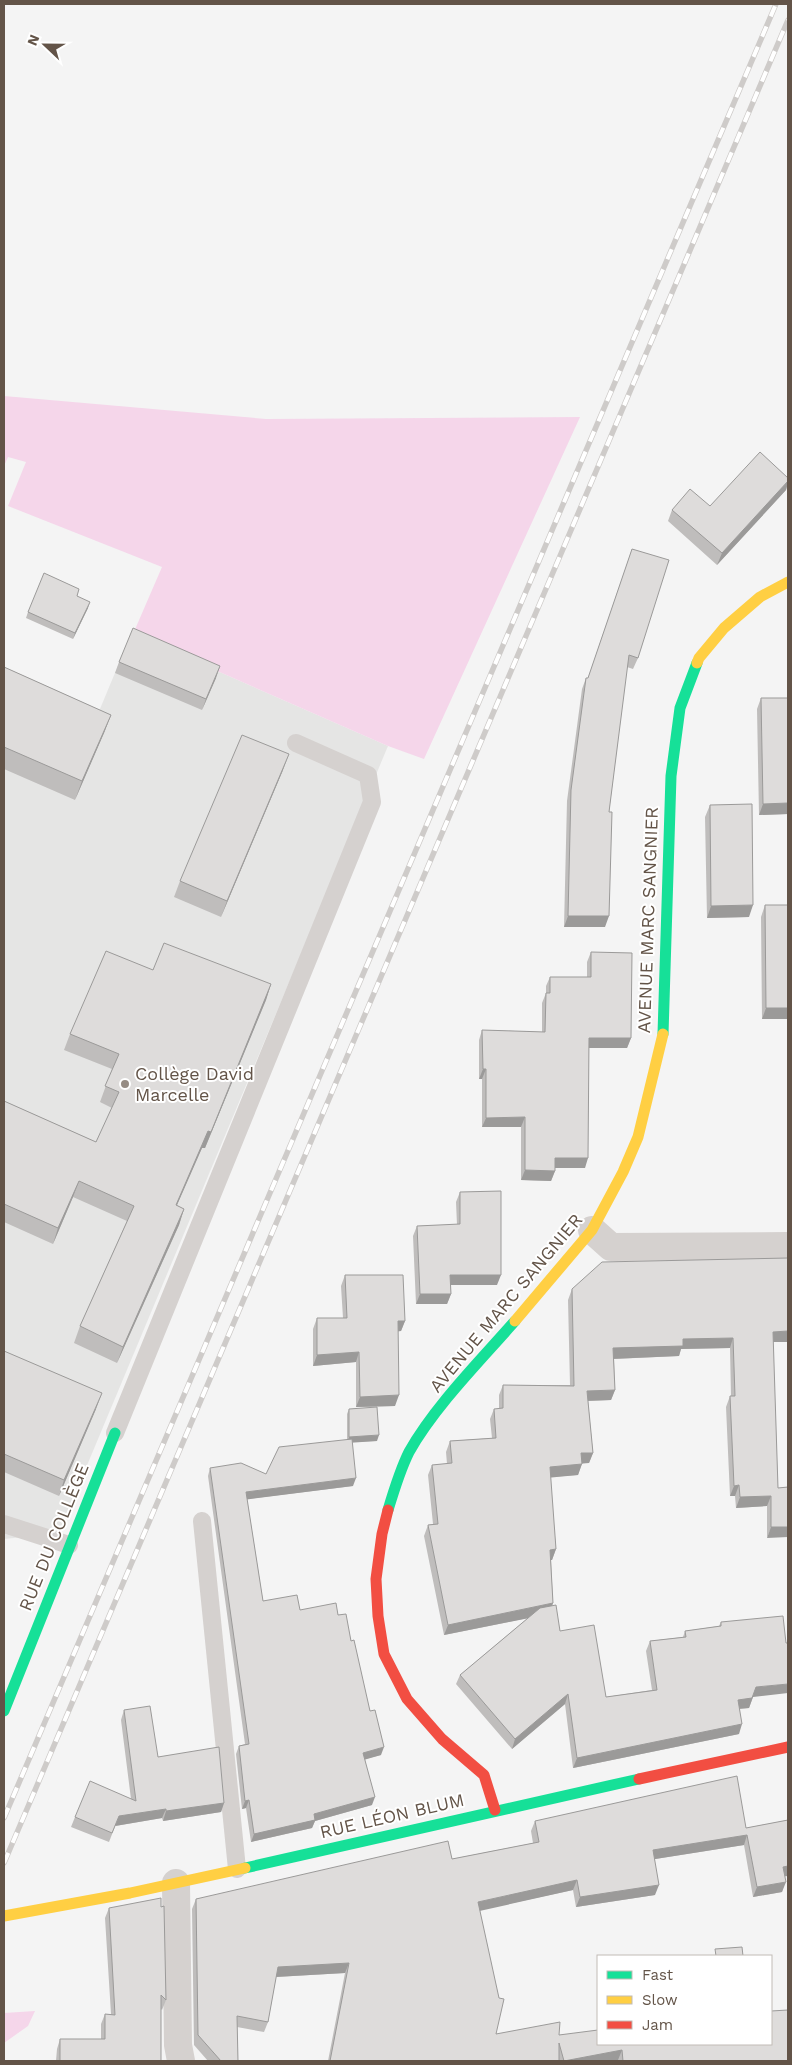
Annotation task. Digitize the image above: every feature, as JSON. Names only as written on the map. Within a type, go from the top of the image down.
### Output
[{"type":"street","name":"AVENUE MARC SANGNIER","points":[[495,1810],[484,1775],[442,1739],[407,1699],[384,1654],[378,1616],[376,1579],[382,1534],[395,1486],[408,1452],[431,1419],[592,1230],[623,1172],[638,1137],[664,1029],[671,776],[680,708],[699,658],[724,628],[760,597],[788,582]]},
{"type":"street","points":[[592,1230],[611,1248],[788,1246]]},
{"type":"street","name":"RUE DU COLLÈGE","points":[[4,1711],[115,1433]]},
{"type":"street","name":"RUE LÉON BLUM","points":[[4,1916],[51,1909],[176,1883],[495,1810],[788,1747]]},
{"type":"street","points":[[176,1883],[178,2045],[181,2061]]},
{"type":"lane","points":[[115,1433],[372,802],[368,775],[296,743]]},
{"type":"lane","points":[[202,1521],[237,1869]]},
{"type":"lane","points":[[4,1524],[69,1545]]},
{"type":"shaded area","points":[[4,396],[266,419],[580,417],[424,759],[388,746],[133,634],[162,567],[8,506],[26,462],[8,457],[4,466]]},
{"type":"shaded area","name":"Collège David Marcelle","points":[[133,634],[388,746],[52,1549],[24,1537],[4,1539],[4,689],[92,728]]},
{"type":"shaded area","points":[[35,2011],[28,2026],[4,2043],[4,2013]]},
{"type":"building","points":[[760,452],[788,478],[788,481],[722,553],[672,510],[690,489],[710,506]]},
{"type":"building","points":[[632,549],[669,560],[638,658],[629,655],[609,812],[612,812],[609,916],[568,916],[571,790],[586,678],[588,678]]},
{"type":"building","points":[[44,573],[79,589],[77,596],[90,602],[75,633],[28,612]]},
{"type":"building","points":[[133,628],[220,666],[206,699],[119,662]]},
{"type":"building","points":[[4,667],[111,715],[82,781],[4,747]]},
{"type":"building","points":[[761,698],[788,698],[788,803],[763,804]]},
{"type":"building","points":[[242,735],[289,754],[227,901],[180,881]]},
{"type":"building","points":[[752,804],[753,905],[711,906],[710,805]]},
{"type":"building","points":[[765,905],[788,905],[788,1008],[766,1008]]},
{"type":"building","points":[[164,943],[271,984],[211,1132],[208,1131],[176,1205],[184,1209],[123,1347],[80,1326],[134,1206],[79,1181],[58,1228],[4,1204],[4,1101],[96,1142],[119,1092],[105,1086],[119,1054],[70,1034],[106,951],[153,970]]},
{"type":"building","points":[[591,952],[632,953],[631,1038],[589,1038],[588,1158],[555,1158],[555,1171],[525,1170],[525,1117],[486,1118],[486,1069],[483,1069],[482,1030],[545,1032],[546,993],[550,993],[550,977],[591,977]]},
{"type":"building","points":[[501,1191],[501,1275],[450,1275],[451,1294],[420,1294],[417,1226],[460,1224],[460,1192]]},
{"type":"building","points":[[788,1258],[788,1331],[773,1332],[778,1488],[788,1487],[788,1527],[771,1527],[771,1496],[740,1497],[739,1485],[734,1486],[730,1396],[735,1396],[733,1338],[683,1339],[683,1346],[613,1348],[615,1390],[587,1391],[593,1453],[581,1453],[582,1464],[550,1467],[556,1549],[550,1550],[553,1603],[448,1625],[428,1525],[438,1524],[432,1465],[452,1463],[450,1441],[496,1438],[494,1409],[503,1408],[503,1385],[574,1386],[572,1289],[602,1262]]},
{"type":"building","points":[[345,1275],[403,1275],[405,1321],[398,1321],[399,1395],[360,1397],[359,1352],[317,1355],[317,1318],[347,1318]]},
{"type":"building","points":[[4,1351],[102,1393],[64,1480],[4,1454]]},
{"type":"building","points":[[377,1407],[379,1435],[349,1437],[349,1409]]},
{"type":"building","points":[[352,1439],[356,1478],[246,1492],[263,1601],[297,1595],[300,1610],[336,1603],[338,1615],[346,1614],[351,1641],[354,1640],[370,1711],[375,1710],[384,1747],[363,1753],[375,1797],[314,1814],[315,1820],[254,1834],[249,1800],[245,1801],[239,1746],[249,1744],[210,1468],[241,1463],[266,1474],[279,1447]]},
{"type":"building","points":[[556,1605],[560,1631],[594,1625],[606,1697],[657,1690],[650,1641],[686,1637],[685,1631],[721,1626],[721,1622],[783,1616],[786,1643],[788,1643],[788,1684],[756,1687],[752,1698],[738,1700],[742,1724],[577,1758],[568,1694],[515,1739],[460,1675],[540,1608]]},
{"type":"building","points":[[150,1706],[158,1757],[219,1747],[224,1803],[119,1816],[112,1833],[75,1817],[90,1781],[136,1801],[124,1710]]},
{"type":"building","points":[[737,1776],[746,1828],[788,1820],[788,1866],[783,1867],[786,1882],[757,1887],[747,1835],[653,1850],[659,1885],[580,1897],[577,1880],[478,1902],[499,1998],[504,1999],[496,2034],[560,2022],[559,2035],[597,2030],[597,2045],[772,2045],[772,2011],[788,2010],[788,2061],[623,2061],[622,2050],[564,2061],[559,2043],[559,2061],[330,2061],[349,1963],[278,1967],[268,2022],[237,2016],[238,2061],[221,2061],[198,2035],[196,1899],[448,1841],[452,1859],[539,1842],[535,1821]]},
{"type":"building","points":[[161,1898],[161,1907],[164,1906],[166,2000],[161,1995],[161,2061],[60,2061],[60,2039],[105,2039],[105,2014],[115,2015],[109,1908]]},
{"type":"building","points":[[742,1947],[743,1955],[716,1955],[715,1949]]},
{"type":"railway","points":[[4,1818],[776,4]]},
{"type":"railway","points":[[4,1863],[788,20]]},
{"type":"traffic: fast","points":[[663,1034],[671,776],[680,708],[697,663]]},
{"type":"traffic: fast","points":[[388,1510],[403,1466],[420,1435],[459,1384],[515,1321]]},
{"type":"traffic: fast","points":[[4,1711],[115,1433]]},
{"type":"traffic: fast","points":[[245,1868],[639,1779]]},
{"type":"traffic: slow","points":[[697,663],[724,628],[760,597],[788,582]]},
{"type":"traffic: slow","points":[[515,1321],[592,1230],[623,1172],[638,1137],[663,1034]]},
{"type":"traffic: slow","points":[[4,1916],[130,1893],[245,1868]]},
{"type":"traffic: jam","points":[[388,1510],[382,1534],[376,1579],[378,1616],[384,1654],[407,1699],[442,1739],[484,1775],[495,1810]]},
{"type":"traffic: jam","points":[[639,1779],[788,1747]]},
{"type":"place","name":"Collège David Marcelle","points":[[125,1084]]}]
